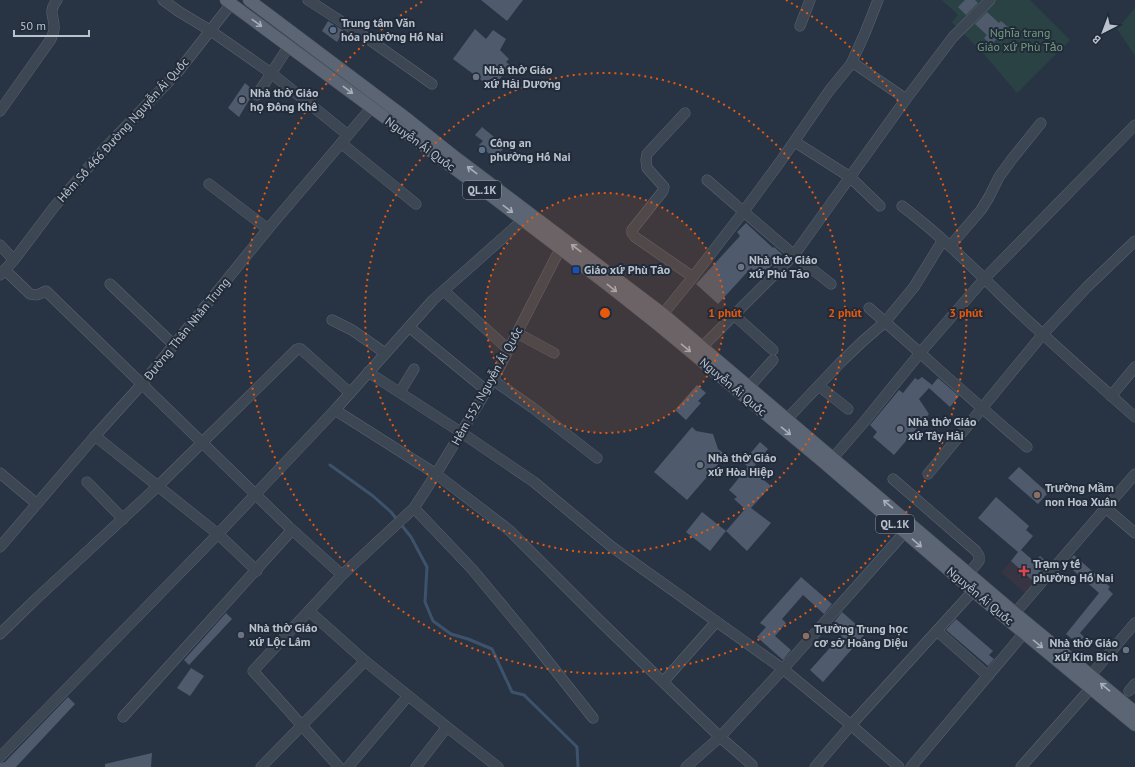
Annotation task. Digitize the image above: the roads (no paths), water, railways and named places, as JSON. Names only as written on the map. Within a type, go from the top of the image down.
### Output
[{"type":"main road","name":"QL.1K","points":[[249,0],[324,56]]},
{"type":"main road","name":"QL.1K","points":[[229,2],[316,67]]},
{"type":"main road","name":"Nguyễn Ái Quốc","points":[[324,56],[660,319],[973,591],[1012,617],[1091,675],[1135,712]]},
{"type":"main road","points":[[316,67],[324,56]]},
{"type":"main road","name":"Nguyễn Ái Quốc","points":[[316,67],[608,285],[660,319],[675,324],[969,573],[1012,617]]},
{"type":"main road","name":"Nguyễn Ái Quốc","points":[[1027,629],[1135,725]]},
{"type":"street","points":[[0,111],[51,39],[54,31],[52,6],[57,0]]},
{"type":"street","points":[[163,0],[271,73],[348,135]]},
{"type":"street","points":[[308,0],[320,3],[432,84]]},
{"type":"street","points":[[800,26],[810,0]]},
{"type":"street","points":[[660,319],[744,211],[795,142],[825,96],[852,62],[878,0]]},
{"type":"street","points":[[702,347],[794,254],[906,98],[953,37],[990,0]]},
{"type":"street","name":"Hẻm Số 466 Đường Nguyễn Ái Quốc","points":[[2,273],[14,260],[54,207],[100,154],[177,73],[211,31],[229,2]]},
{"type":"street","points":[[257,95],[289,46]]},
{"type":"street","points":[[852,62],[906,98]]},
{"type":"street","name":"Đường Thân Nhân Trung","points":[[0,547],[4,536],[37,504],[142,384],[268,229],[371,108]]},
{"type":"street","points":[[685,113],[647,154],[647,168],[664,187],[664,191],[632,230],[632,233],[635,237],[693,277]]},
{"type":"street","points":[[787,419],[841,362],[885,322],[914,287],[946,243],[981,210],[989,198],[999,177],[1041,123]]},
{"type":"street","points":[[833,458],[920,353],[985,278],[1135,125]]},
{"type":"street","points":[[795,142],[850,177],[880,206]]},
{"type":"street","points":[[341,143],[416,204]]},
{"type":"street","points":[[707,180],[831,284]]},
{"type":"street","points":[[208,184],[268,229]]},
{"type":"street","points":[[902,206],[985,278],[1043,334],[1135,418]]},
{"type":"street","points":[[0,757],[218,534],[335,410],[434,300],[522,220]]},
{"type":"street","points":[[928,474],[1043,334],[1087,287],[1135,241]]},
{"type":"street","points":[[0,245],[14,260]]},
{"type":"street","name":"Hẻm 552 Nguyễn Ái Quốc","points":[[302,726],[253,671],[342,575],[414,508],[487,391],[560,249]]},
{"type":"street","points":[[2,273],[30,294],[39,295],[46,291],[292,530],[342,575]]},
{"type":"street","points":[[110,284],[174,346]]},
{"type":"street","points":[[444,291],[509,350]]},
{"type":"street","points":[[869,308],[1027,447]]},
{"type":"street","points":[[734,315],[773,355],[749,387]]},
{"type":"street","points":[[332,320],[352,330],[385,353]]},
{"type":"street","points":[[409,327],[487,391]]},
{"type":"street","points":[[517,333],[554,353]]},
{"type":"street","points":[[0,634],[158,486],[299,348],[350,393]]},
{"type":"street","points":[[1112,396],[1135,367]]},
{"type":"street","points":[[400,392],[414,369]]},
{"type":"street","points":[[368,372],[462,432],[534,482],[612,547],[783,670],[851,725],[899,767]]},
{"type":"street","points":[[493,380],[533,408],[597,458]]},
{"type":"street","points":[[819,386],[848,409]]},
{"type":"street","points":[[335,410],[436,474],[509,530],[663,682],[720,737],[752,765]]},
{"type":"street","points":[[95,436],[218,534],[257,570]]},
{"type":"street","points":[[0,473],[37,504]]},
{"type":"street","points":[[1012,617],[1135,474]]},
{"type":"street","points":[[893,479],[976,551],[979,556],[979,561],[969,573]]},
{"type":"street","points":[[87,482],[123,519]]},
{"type":"street","points":[[414,508],[472,569],[593,718]]},
{"type":"street","points":[[1106,508],[1135,533]]},
{"type":"street","points":[[123,717],[292,530]]},
{"type":"street","points":[[686,767],[720,737],[783,670],[905,532]]},
{"type":"street","points":[[815,767],[851,725],[973,591]]},
{"type":"street","points":[[309,611],[365,661],[492,766]]},
{"type":"street","points":[[663,682],[716,622]]},
{"type":"street","points":[[1091,675],[1135,623]]},
{"type":"street","points":[[911,767],[1027,629]]},
{"type":"street","points":[[937,631],[988,676]]},
{"type":"street","points":[[261,767],[365,661]]},
{"type":"street","points":[[1020,767],[1092,688]]},
{"type":"street","points":[[348,767],[408,696]]},
{"type":"street","points":[[302,726],[339,767]]},
{"type":"street","points":[[416,767],[446,727]]},
{"type":"waterway","points":[[330,465],[373,496],[391,512],[411,537],[427,567],[425,602],[433,621],[451,634],[492,649],[512,692],[524,695],[577,747],[578,767]]},
{"type":"place","name":"Trung tâm Văn hóa phường Hố Nai","points":[[333,30]]},
{"type":"place","name":"Nhà thờ Giáo xứ Hải Dương","points":[[476,77]]},
{"type":"place","name":"Nhà thờ Giáo họ Đông Khê","points":[[242,100]]},
{"type":"place","name":"Công an phường Hố Nai","points":[[482,150]]},
{"type":"place","name":"Nhà thờ Giáo xứ Phú Tảo","points":[[741,267]]},
{"type":"place","name":"Giáo xứ Phù Tảo","points":[[576,270]]},
{"type":"place","name":"Nhà thờ Giáo xứ Tây Hải","points":[[900,429]]},
{"type":"place","name":"Nhà thờ Giáo xứ Hòa Hiệp","points":[[700,465]]},
{"type":"place","name":"Trường Mầm non Hoa Xuân","points":[[1037,495]]},
{"type":"place","name":"Trạm y tế phường Hố Nai","points":[[1024,571]]},
{"type":"place","name":"Nhà thờ Giáo xứ Lộc Lâm","points":[[241,635]]},
{"type":"place","name":"Trường Trung học cơ sở Hoàng Diệu","points":[[806,636]]},
{"type":"place","name":"Nhà thờ Giáo xứ Kim Bích","points":[[1126,650]]},
{"type":"park label","name":"Nghĩa trang Giáo xứ Phù Tảo","points":[[1020,40]]}]
